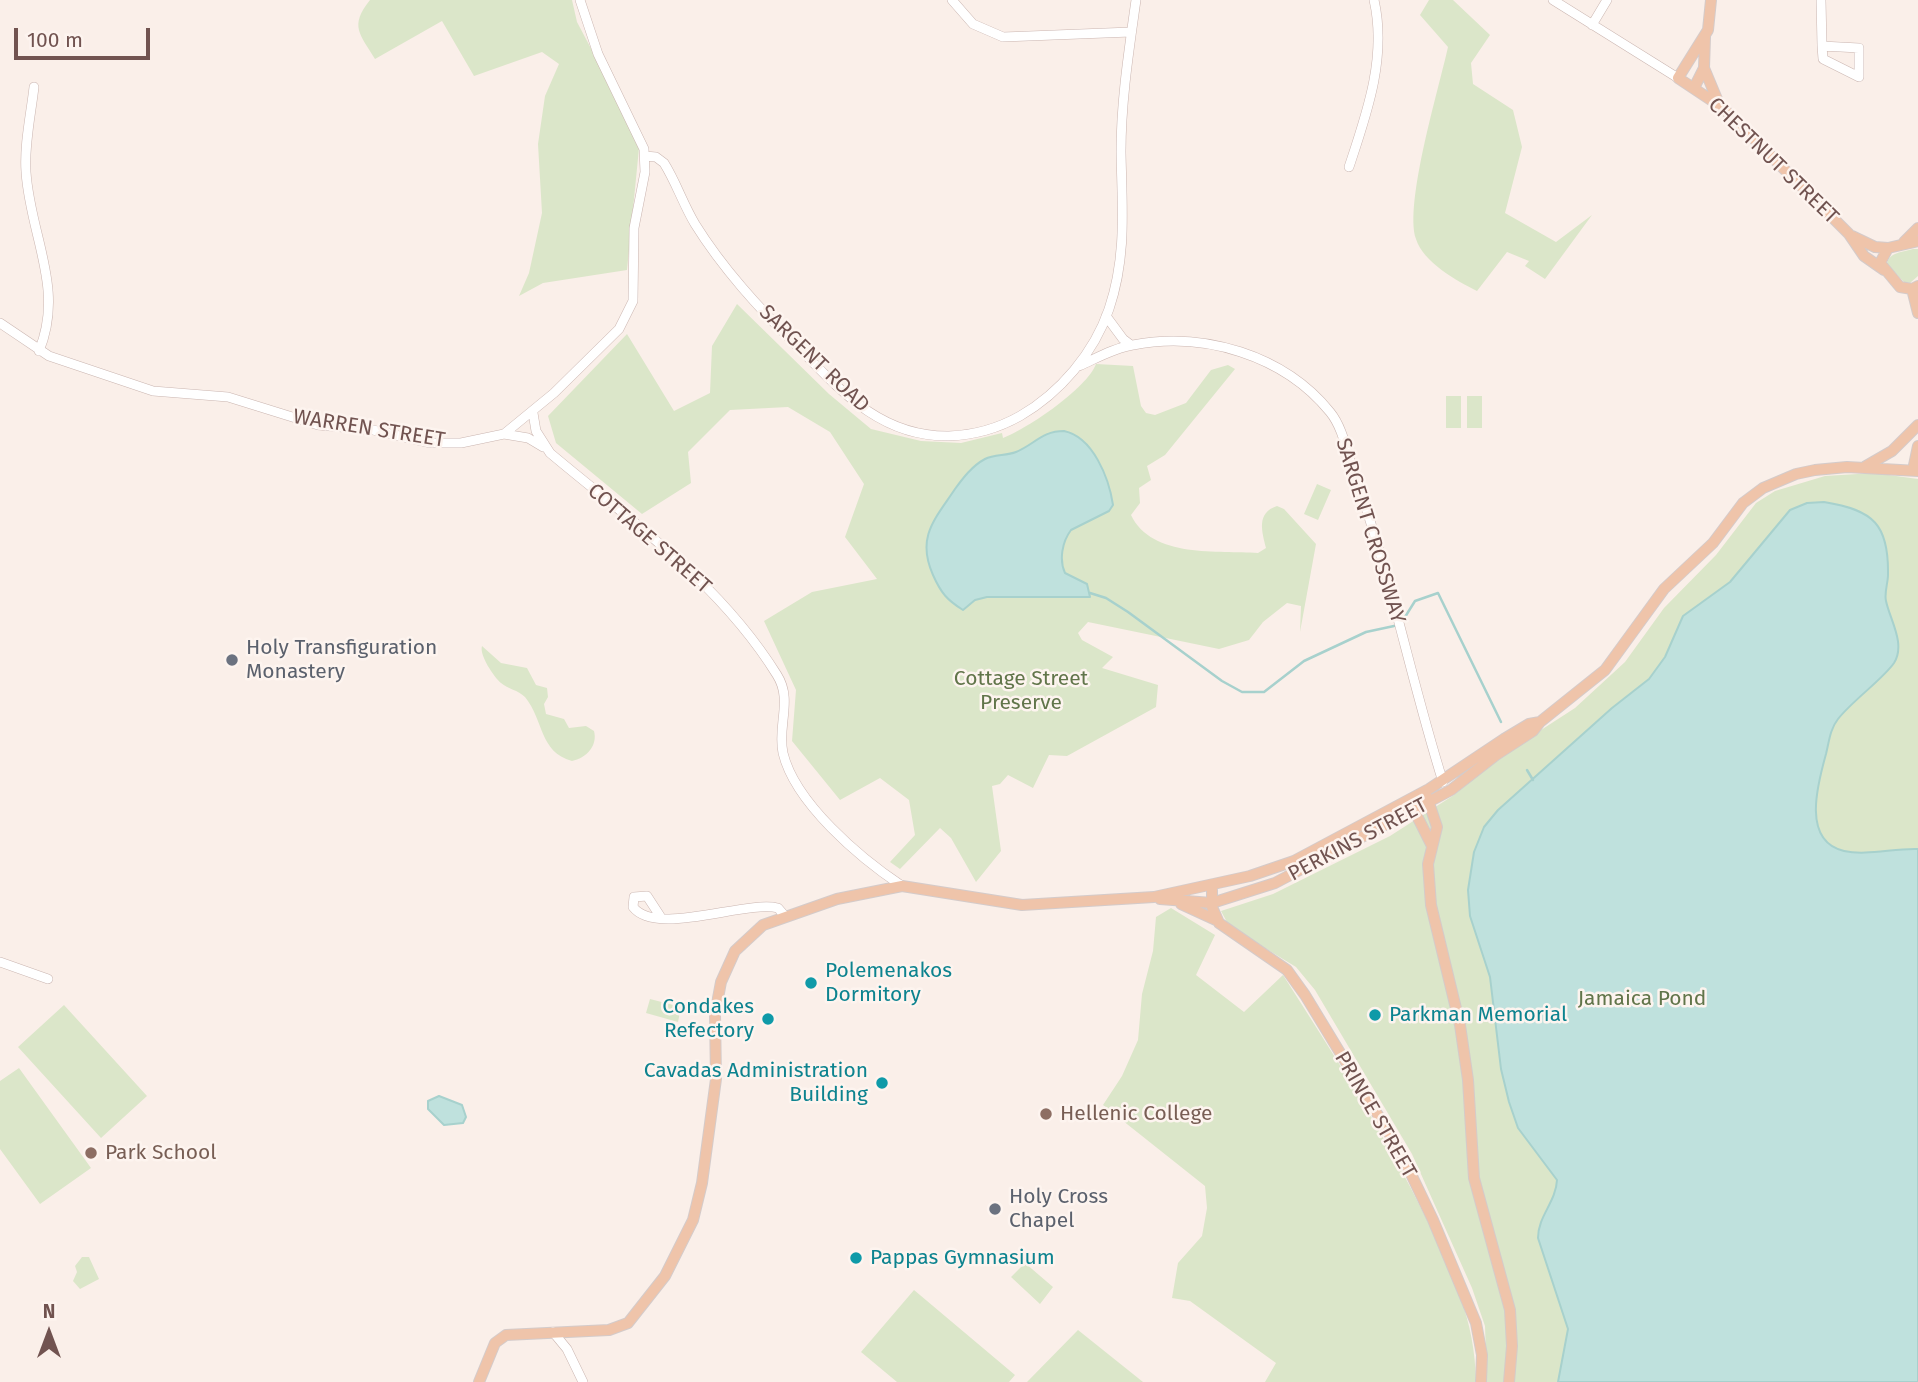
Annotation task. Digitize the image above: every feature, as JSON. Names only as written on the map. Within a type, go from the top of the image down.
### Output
[{"type":"main road","points":[[1711,0],[1705,37],[1704,68],[1720,106]]},
{"type":"main road","points":[[1678,78],[1705,37]]},
{"type":"main road","points":[[1694,88],[1704,68]]},
{"type":"main road","name":"CHESTNUT STREET","points":[[1678,78],[1720,106],[1849,234],[1864,256],[1900,286],[1915,288]]},
{"type":"main road","points":[[1904,242],[1918,228]]},
{"type":"main road","name":"CHESTNUT STREET","points":[[1849,234],[1875,247],[1888,248]]},
{"type":"main road","points":[[1884,270],[1881,257],[1888,248],[1904,242],[1918,241]]},
{"type":"main road","points":[[1915,288],[1918,313]]},
{"type":"main road","points":[[1864,467],[1892,451],[1918,425]]},
{"type":"main road","points":[[1916,471],[1918,446]]},
{"type":"main road","name":"PERKINS STREET","points":[[1154,897],[1179,902],[1212,903],[1275,883],[1427,797],[1458,786],[1496,755],[1533,731],[1540,722],[1605,670],[1664,589],[1704,552],[1743,503],[1763,488],[1796,474],[1864,467],[1916,471]]},
{"type":"main road","name":"PERKINS STREET","points":[[1427,797],[1443,782],[1501,740],[1529,724],[1540,722]]},
{"type":"main road","points":[[1427,797],[1437,827],[1431,844],[1428,872],[1430,905],[1460,1025],[1468,1080],[1474,1178],[1510,1310],[1509,1382]]},
{"type":"main road","points":[[1412,805],[1431,844]]},
{"type":"main road","name":"PERKINS STREET","points":[[1086,901],[1154,897],[1212,885],[1287,864],[1412,805]]},
{"type":"main road","points":[[1212,885],[1212,903],[1218,921]]},
{"type":"main road","points":[[478,1382],[495,1343],[506,1335],[553,1332],[593,1334],[628,1323],[665,1276],[693,1220],[702,1183],[716,1079],[715,1014],[721,982],[729,960],[746,939],[763,925],[785,915],[837,899],[902,886]]},
{"type":"main road","name":"COTTAGE STREET","points":[[902,886],[1022,905],[1086,901]]},
{"type":"main road","name":"PRINCE STREET","points":[[1179,902],[1207,918],[1218,921],[1226,930],[1287,970],[1305,995],[1401,1153],[1476,1323],[1482,1348],[1480,1382]]},
{"type":"street","name":"WARREN STREET","points":[[0,323],[39,351],[153,391],[228,397],[318,425],[373,430],[443,444],[504,434],[533,413],[619,329],[630,312],[634,293],[635,228],[645,156],[636,126],[598,54],[580,0]]},
{"type":"street","points":[[952,0],[973,24],[1003,37],[1132,32]]},
{"type":"street","name":"SARGENT ROAD","points":[[645,156],[656,157],[664,163],[696,226],[762,312],[844,394],[883,422],[906,431],[936,436],[989,430],[1036,406],[1077,367],[1106,316],[1124,246],[1121,152],[1136,0]]},
{"type":"street","points":[[1349,167],[1379,58],[1379,33],[1374,0]]},
{"type":"street","name":"CHESTNUT STREET","points":[[1553,0],[1678,78]]},
{"type":"street","points":[[1592,25],[1606,0]]},
{"type":"street","points":[[1821,0],[1822,46],[1823,59],[1858,77],[1859,48],[1822,46]]},
{"type":"street","points":[[34,87],[26,174],[50,288],[48,327],[39,351]]},
{"type":"street","points":[[1106,316],[1123,339],[1132,345]]},
{"type":"street","name":"SARGENT CROSSWAY","points":[[1077,367],[1132,345],[1179,342],[1230,348],[1267,362],[1292,377],[1331,413],[1342,436],[1367,514],[1443,782]]},
{"type":"street","name":"COTTAGE STREET","points":[[533,413],[536,431],[550,453]]},
{"type":"street","name":"COTTAGE STREET","points":[[504,434],[528,438],[550,453],[672,554],[754,642],[784,688],[783,752],[798,785],[852,848],[902,886]]},
{"type":"street","points":[[660,916],[700,918],[758,905],[777,907],[785,915]]},
{"type":"street","points":[[0,962],[48,979]]},
{"type":"street","points":[[553,1332],[567,1349],[583,1382]]},
{"type":"green space","points":[[370,0],[572,0],[577,22],[633,128],[639,148],[627,270],[543,283],[519,296],[529,273],[542,213],[538,144],[545,96],[559,64],[542,52],[474,76],[442,21],[375,59],[361,36],[358,24]]},
{"type":"green space","points":[[1429,0],[1453,0],[1490,35],[1471,63],[1473,84],[1513,110],[1522,147],[1505,213],[1556,242],[1592,215],[1545,279],[1525,266],[1529,261],[1507,252],[1477,291],[1433,263],[1416,239],[1414,222],[1418,174],[1448,47],[1420,15]]},
{"type":"green space","points":[[1918,249],[1918,276],[1910,283],[1904,282],[1887,264],[1888,260],[1893,255]]},
{"type":"green space","name":"Cottage Street Preserve","points":[[737,304],[829,394],[871,429],[921,441],[961,443],[1002,433],[1003,438],[1027,426],[1056,406],[1081,384],[1096,364],[1133,366],[1141,406],[1146,413],[1155,415],[1186,403],[1211,370],[1228,365],[1235,369],[1165,455],[1147,466],[1151,480],[1139,488],[1140,503],[1131,515],[1141,529],[1170,546],[1206,551],[1258,553],[1266,548],[1263,518],[1270,509],[1277,506],[1284,509],[1316,544],[1300,632],[1301,606],[1287,603],[1263,622],[1249,640],[1219,649],[1088,622],[1078,633],[1082,640],[1113,657],[1102,668],[1158,685],[1156,707],[1067,756],[1049,755],[1033,788],[1008,775],[1000,784],[992,786],[1001,851],[976,882],[951,838],[940,828],[900,869],[890,862],[915,835],[909,800],[880,778],[840,800],[792,741],[796,690],[764,621],[812,592],[877,579],[845,537],[864,484],[830,432],[788,407],[730,410],[688,452],[691,483],[642,514],[556,443],[548,416],[627,334],[674,411],[710,393],[712,346]]},
{"type":"green space","points":[[1446,396],[1461,396],[1461,428],[1446,428]]},
{"type":"green space","points":[[1467,396],[1482,396],[1482,428],[1467,428]]},
{"type":"green space","name":"Jamaica Pond","points":[[1874,473],[1918,479],[1918,1382],[1487,1382],[1485,1326],[1472,1288],[1412,1154],[1315,990],[1296,967],[1229,926],[1221,911],[1273,894],[1390,836],[1454,795],[1504,754],[1575,708],[1625,662],[1664,608],[1716,555],[1756,503],[1775,491],[1825,476]]},
{"type":"green space","points":[[1317,484],[1331,490],[1318,520],[1304,514]]},
{"type":"green space","points":[[482,646],[501,663],[527,668],[536,685],[547,688],[548,697],[544,704],[546,714],[564,719],[569,728],[586,726],[594,731],[594,742],[586,754],[572,761],[553,750],[525,697],[498,680],[485,660]]},
{"type":"green space","points":[[1171,908],[1215,935],[1196,975],[1244,1012],[1283,975],[1376,1126],[1427,1220],[1461,1298],[1472,1338],[1476,1382],[1265,1382],[1276,1363],[1190,1301],[1172,1298],[1178,1263],[1202,1236],[1207,1208],[1205,1186],[1103,1105],[1122,1076],[1138,1040],[1142,994],[1153,951],[1156,917]]},
{"type":"green space","points":[[650,999],[681,1007],[678,1022],[646,1013]]},
{"type":"green space","points":[[64,1005],[147,1096],[101,1138],[18,1047]]},
{"type":"green space","points":[[19,1068],[91,1168],[40,1204],[0,1149],[0,1081]]},
{"type":"green space","points":[[82,1257],[89,1257],[99,1279],[80,1289],[73,1281],[77,1272],[75,1266]]},
{"type":"green space","points":[[1025,1263],[1053,1287],[1040,1304],[1011,1277]]},
{"type":"green space","points":[[914,1290],[1015,1375],[1009,1382],[897,1382],[861,1352]]},
{"type":"green space","points":[[1078,1330],[1143,1382],[1027,1382]]},
{"type":"water","points":[[1064,431],[1083,441],[1098,460],[1108,483],[1113,505],[1109,511],[1071,530],[1064,545],[1062,562],[1065,573],[1087,584],[1090,597],[987,597],[975,600],[963,610],[942,591],[928,562],[927,539],[935,519],[961,481],[980,462],[992,456],[1016,452],[1044,436]]},
{"type":"water","name":"Jamaica Pond","points":[[1807,503],[1841,505],[1866,515],[1881,532],[1888,558],[1886,598],[1898,640],[1894,663],[1844,712],[1833,727],[1819,780],[1816,810],[1817,824],[1822,836],[1831,845],[1844,851],[1862,853],[1918,849],[1918,1382],[1558,1382],[1568,1329],[1538,1238],[1557,1180],[1518,1128],[1509,1102],[1501,1069],[1490,977],[1470,916],[1468,890],[1474,852],[1484,827],[1498,810],[1612,708],[1649,679],[1665,657],[1683,616],[1730,582],[1790,510]]},
{"type":"water","points":[[439,1096],[462,1105],[466,1117],[463,1123],[444,1125],[428,1109],[428,1101]]},
{"type":"waterway","points":[[1090,593],[1106,598],[1128,612],[1222,681],[1242,692],[1264,692],[1304,661],[1366,632],[1394,626]]},
{"type":"waterway","points":[[1405,617],[1415,601],[1438,593],[1501,722]]},
{"type":"waterway","points":[[1527,770],[1533,780]]},
{"type":"place","name":"Holy Transfiguration Monastery","points":[[232,660]]},
{"type":"place","name":"Polemenakos Dormitory","points":[[811,983]]},
{"type":"place","name":"Parkman Memorial","points":[[1375,1015]]},
{"type":"place","name":"Condakes Refectory","points":[[768,1019]]},
{"type":"place","name":"Cavadas Administration Building","points":[[882,1083]]},
{"type":"place","name":"Hellenic College","points":[[1046,1114]]},
{"type":"place","name":"Park School","points":[[91,1153]]},
{"type":"place","name":"Holy Cross Chapel","points":[[995,1209]]},
{"type":"place","name":"Pappas Gymnasium","points":[[856,1258]]}]
